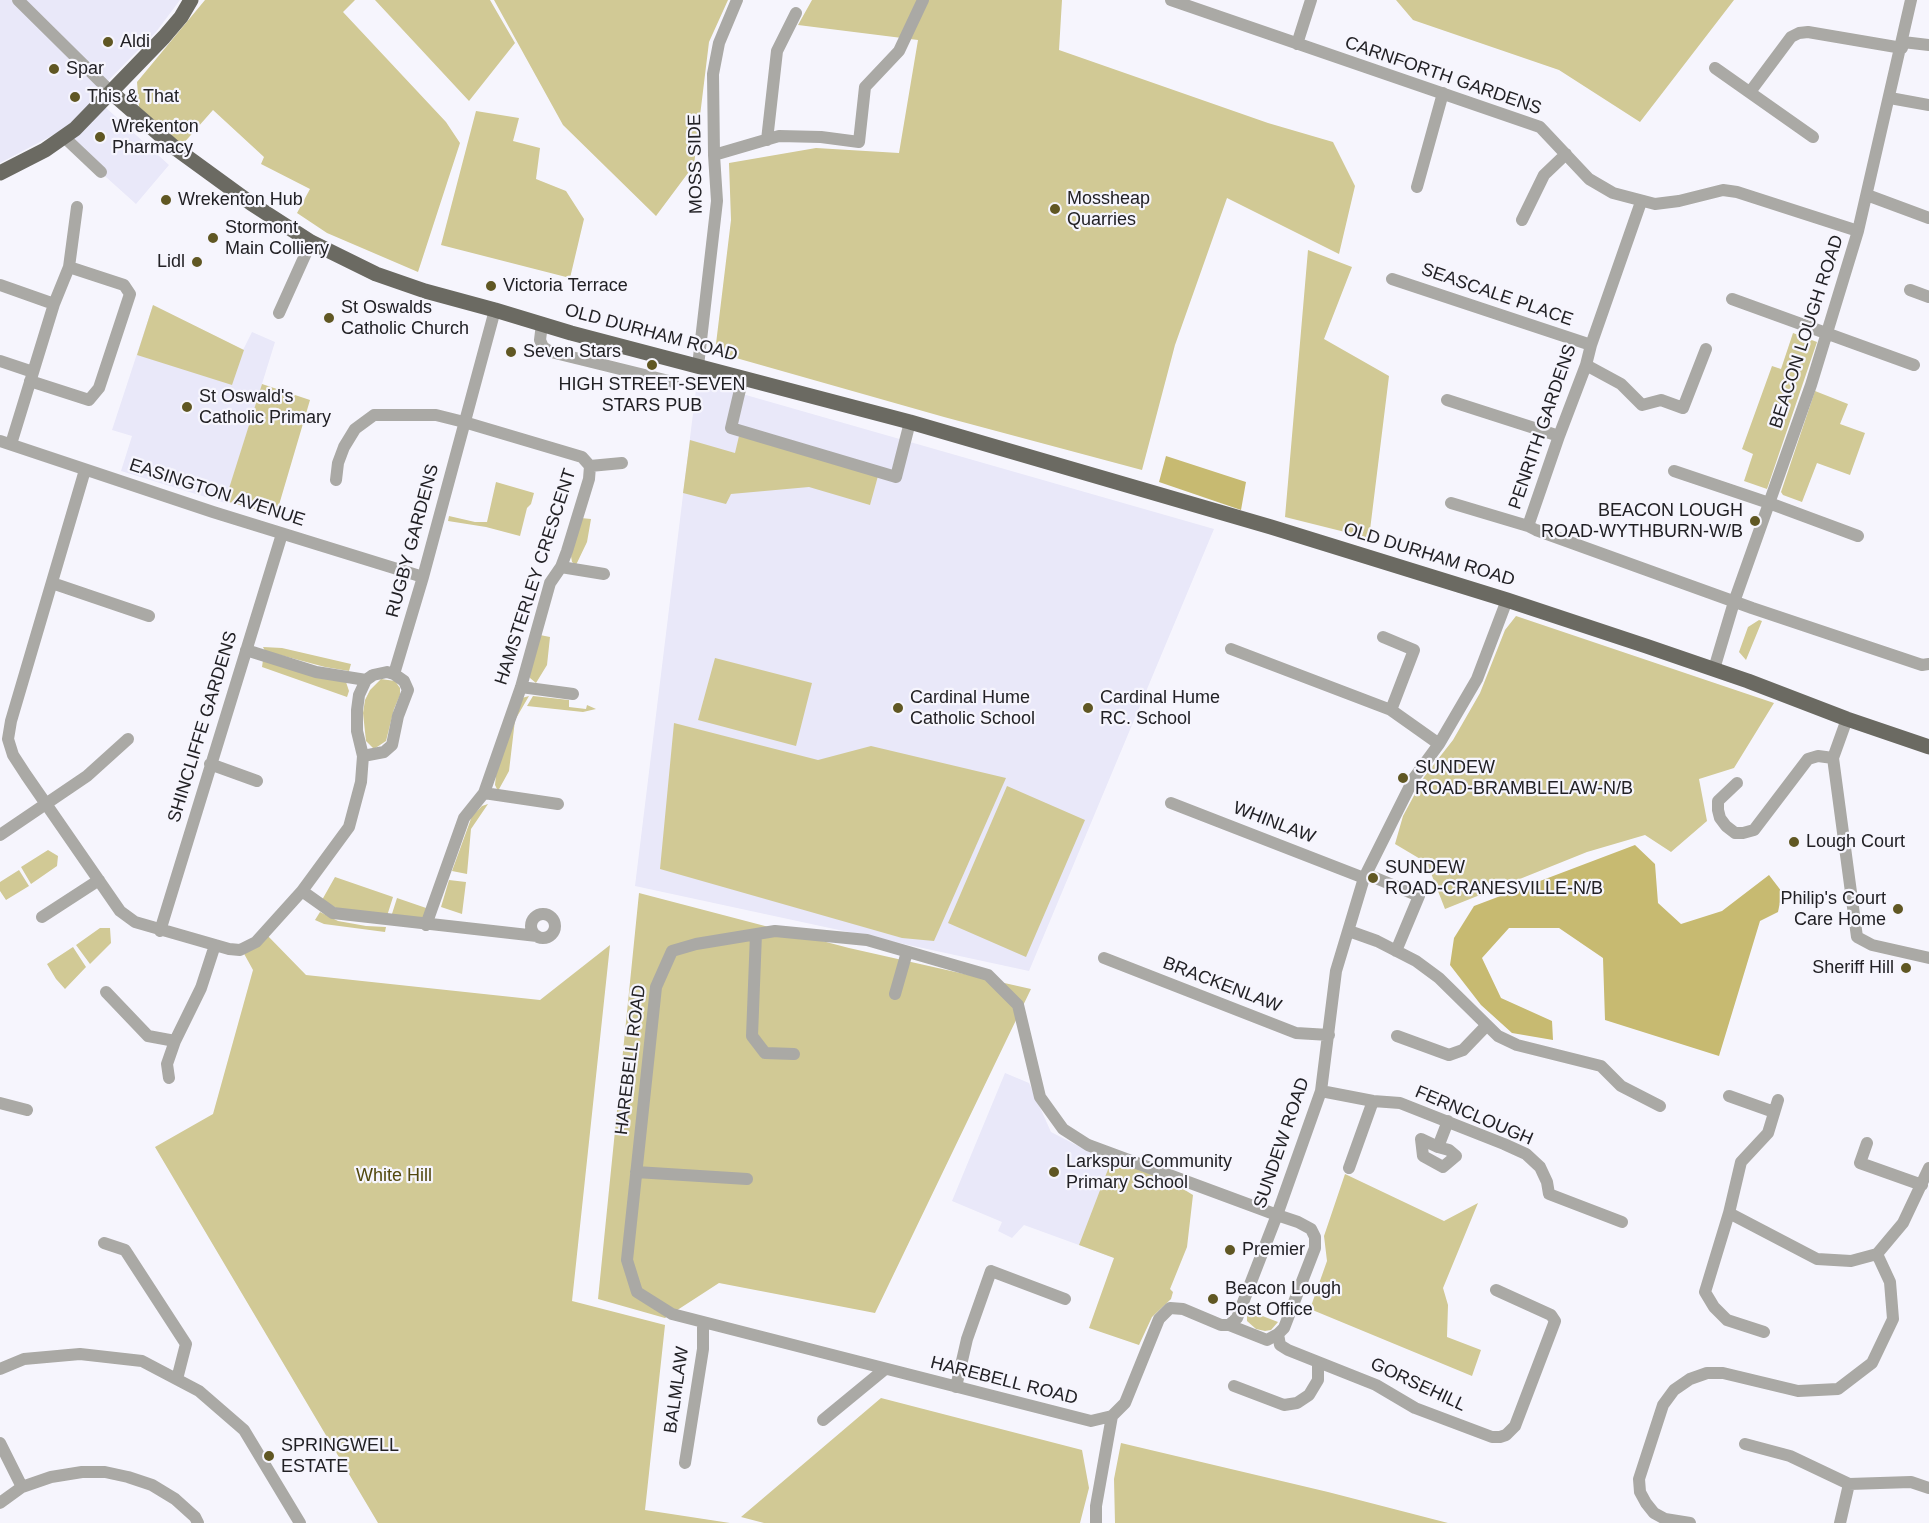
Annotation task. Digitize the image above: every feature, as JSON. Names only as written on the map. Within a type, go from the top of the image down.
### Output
[{"type":"main road","points":[[0,173],[45,150],[64,137],[112,93],[170,30],[191,0]]},
{"type":"main road","name":"OLD DURHAM ROAD","points":[[112,93],[175,148],[252,204],[311,242],[376,274],[424,291],[910,422],[1261,524],[1507,600],[1714,669],[1929,747]]},
{"type":"street","points":[[18,0],[112,93]]},
{"type":"street","name":"MOSS SIDE","points":[[698,366],[717,201],[713,74],[719,43],[737,0]]},
{"type":"street","points":[[714,155],[779,136],[821,137],[860,142],[865,87],[899,51],[923,0]]},
{"type":"street","name":"CARNFORTH GARDENS","points":[[1171,0],[1540,127],[1598,185],[1641,202],[1655,204],[1679,201],[1724,190],[1737,192],[1858,231]]},
{"type":"street","points":[[1297,44],[1311,0]]},
{"type":"street","name":"BEACON LOUGH ROAD","points":[[1714,669],[1734,602],[1811,385],[1858,231],[1911,0]]},
{"type":"street","points":[[767,140],[777,51],[796,13]]},
{"type":"street","points":[[1750,92],[1791,38],[1799,33],[1808,32],[1902,45],[1929,45]]},
{"type":"street","points":[[1715,68],[1813,137]]},
{"type":"street","points":[[1417,187],[1443,93]]},
{"type":"street","points":[[1890,98],[1929,105]]},
{"type":"street","points":[[64,137],[101,172]]},
{"type":"street","points":[[1522,220],[1544,176],[1566,154]]},
{"type":"street","points":[[1867,195],[1929,218]]},
{"type":"street","name":"PENRITH GARDENS","points":[[1641,202],[1528,526],[1734,602],[1922,665],[1929,664]]},
{"type":"street","points":[[6,442],[32,376],[54,304],[69,267],[77,207]]},
{"type":"street","points":[[279,314],[311,242]]},
{"type":"street","points":[[0,361],[89,400],[99,388],[130,294],[124,285],[69,267]]},
{"type":"street","name":"SEASCALE PLACE","points":[[1392,279],[1591,345]]},
{"type":"street","points":[[0,285],[54,304]]},
{"type":"street","points":[[1910,290],[1929,297]]},
{"type":"street","points":[[1732,299],[1914,364]]},
{"type":"street","name":"RUGBY GARDENS","points":[[394,674],[423,577],[495,310]]},
{"type":"street","points":[[542,324],[540,340],[543,347],[551,352],[673,382]]},
{"type":"street","points":[[1586,365],[1621,384],[1642,405],[1661,400],[1683,408],[1706,349]]},
{"type":"street","name":"OLD DURHAM ROAD","points":[[743,377],[731,428],[896,477],[910,422]]},
{"type":"street","points":[[1447,400],[1559,436]]},
{"type":"street","name":"HAMSTERLEY CRESCENT","points":[[336,480],[338,463],[344,447],[355,429],[375,415],[436,415],[582,457],[590,466],[589,478],[561,567],[550,583],[520,687],[484,793],[464,818],[426,925]]},
{"type":"street","name":"EASINGTON AVENUE","points":[[6,442],[282,534],[423,577]]},
{"type":"street","points":[[590,466],[622,463]]},
{"type":"street","points":[[85,470],[52,583],[4,731],[13,755],[120,911],[135,922],[160,931],[229,949],[240,950],[256,942],[302,891],[349,827],[362,782],[363,756],[357,731],[359,695],[366,680],[379,673],[394,674],[404,681],[408,690],[398,716],[392,745],[384,752],[363,756]]},
{"type":"street","points":[[1674,471],[1858,536]]},
{"type":"street","points":[[1451,503],[1528,526]]},
{"type":"street","name":"SHINCLIFFE GARDENS","points":[[160,931],[282,534]]},
{"type":"street","points":[[561,567],[604,573]]},
{"type":"street","points":[[52,583],[149,616]]},
{"type":"street","name":"SUNDEW ROAD","points":[[1229,1325],[1237,1318],[1277,1215],[1321,1090],[1336,971],[1365,876],[1414,778],[1439,744],[1477,679],[1507,600]]},
{"type":"street","points":[[1383,638],[1414,650],[1391,710]]},
{"type":"street","points":[[1231,649],[1391,710],[1439,744]]},
{"type":"street","points":[[246,650],[303,669],[366,680]]},
{"type":"street","points":[[520,687],[573,694]]},
{"type":"street","points":[[1847,719],[1833,758],[1857,937],[1872,945],[1929,958]]},
{"type":"street","points":[[0,835],[87,776],[128,739]]},
{"type":"street","points":[[1737,783],[1718,801],[1718,810],[1720,819],[1726,826],[1735,833],[1743,833],[1754,830],[1808,759],[1818,756],[1833,758]]},
{"type":"street","points":[[210,764],[257,781]]},
{"type":"street","points":[[484,793],[558,804]]},
{"type":"street","name":"WHINLAW","points":[[1171,803],[1419,896],[1396,951]]},
{"type":"street","points":[[42,917],[99,880]]},
{"type":"street","points":[[302,891],[333,914],[537,936]]},
{"type":"street","name":"HAREBELL ROAD","points":[[1112,1416],[1091,1421],[672,1314],[637,1292],[627,1260],[636,1172],[656,987],[672,951],[696,944],[775,931],[867,940],[988,975],[1018,1005],[1040,1097],[1063,1129],[1088,1145],[1298,1222],[1311,1229],[1315,1237],[1315,1248],[1284,1328],[1278,1334]]},
{"type":"street","points":[[1348,931],[1377,941],[1416,961],[1439,978],[1498,1036],[1517,1045],[1601,1066],[1621,1086],[1660,1106]]},
{"type":"street","points":[[756,934],[752,1036],[765,1053],[794,1054]]},
{"type":"street","points":[[169,1078],[167,1064],[201,988],[215,945]]},
{"type":"street","points":[[895,994],[907,952]]},
{"type":"street","name":"BRACKENLAW","points":[[1104,958],[1296,1033],[1329,1035]]},
{"type":"street","points":[[106,992],[148,1036],[176,1041]]},
{"type":"street","points":[[1396,1036],[1449,1055],[1463,1050],[1487,1025]]},
{"type":"street","name":"FERNCLOUGH","points":[[1321,1090],[1400,1104],[1448,1120],[1526,1154],[1540,1167],[1547,1182],[1549,1194],[1622,1222]]},
{"type":"street","points":[[1729,1096],[1776,1106],[1768,1133],[1741,1162],[1729,1213],[1705,1292],[1714,1307],[1727,1320],[1764,1332]]},
{"type":"street","points":[[1349,1168],[1373,1101]]},
{"type":"street","points":[[0,1103],[27,1110]]},
{"type":"street","points":[[1438,1147],[1448,1120]]},
{"type":"street","points":[[1867,1143],[1860,1163],[1922,1185]]},
{"type":"street","points":[[1729,1213],[1817,1259],[1851,1261],[1877,1254],[1903,1223],[1929,1168]]},
{"type":"street","points":[[636,1172],[747,1179]]},
{"type":"street","points":[[104,1243],[125,1250],[186,1344],[177,1379]]},
{"type":"street","points":[[1690,1523],[1665,1519],[1654,1513],[1640,1492],[1639,1479],[1663,1405],[1674,1390],[1690,1379],[1707,1373],[1723,1373],[1798,1391],[1838,1389],[1872,1363],[1893,1319],[1890,1282],[1877,1254]]},
{"type":"street","points":[[956,1387],[967,1339],[992,1271],[1065,1299]]},
{"type":"street","name":"GORSEHILL","points":[[1278,1334],[1280,1345],[1376,1384],[1415,1408],[1492,1437],[1506,1435],[1515,1426],[1555,1321],[1551,1315],[1496,1290]]},
{"type":"street","points":[[1096,1523],[1096,1506],[1112,1416],[1125,1403],[1159,1319],[1170,1308],[1183,1309],[1221,1325],[1229,1325],[1267,1340],[1278,1334]]},
{"type":"street","name":"BALMLAW","points":[[685,1463],[703,1349],[703,1322]]},
{"type":"street","points":[[0,1369],[24,1359],[80,1354],[142,1361],[199,1391],[244,1430],[300,1523]]},
{"type":"street","points":[[1234,1386],[1284,1405],[1297,1403],[1309,1395],[1318,1380],[1318,1362]]},
{"type":"street","points":[[823,1420],[885,1369]]},
{"type":"street","points":[[0,1443],[22,1486]]},
{"type":"street","points":[[1745,1444],[1790,1456],[1849,1484],[1911,1482],[1929,1488]]},
{"type":"street","points":[[0,1503],[22,1486],[51,1477],[82,1472],[105,1472],[152,1485],[175,1499],[195,1517],[198,1523]]},
{"type":"street","points":[[1840,1523],[1849,1484]]},
{"type":"shaded area","points":[[0,0],[180,0],[156,32],[93,96],[169,165],[136,204],[57,133],[0,163]]},
{"type":"shaded area","name":"St Oswald's Catholic Primary","points":[[153,305],[243,350],[252,332],[275,342],[225,503],[121,471],[132,436],[112,430]]},
{"type":"shaded area","name":"Cardinal Hume Catholic School","points":[[697,381],[1214,529],[1029,971],[635,886]]},
{"type":"shaded area","points":[[1166,456],[1246,482],[1241,510],[1159,482]]},
{"type":"shaded area","points":[[1635,845],[1655,864],[1658,903],[1681,924],[1722,911],[1769,875],[1782,892],[1778,912],[1760,921],[1719,1056],[1605,1020],[1603,958],[1559,928],[1509,928],[1482,958],[1501,998],[1552,1021],[1553,1040],[1512,1033],[1481,1005],[1450,965],[1454,938],[1474,906]]},
{"type":"shaded area","name":"Larkspur Community Primary School","points":[[1005,1073],[1029,1083],[1051,1132],[1080,1147],[1175,1184],[1142,1268],[1024,1225],[1012,1238],[998,1231],[1002,1222],[952,1201]]},
{"type":"green space","points":[[205,0],[355,0],[343,12],[446,122],[460,143],[418,272],[327,233],[297,213],[310,189],[261,164],[264,157],[213,110],[182,145],[139,107],[137,82]]},
{"type":"green space","points":[[375,0],[490,0],[515,43],[469,101]]},
{"type":"green space","points":[[494,0],[728,0],[709,42],[694,165],[656,216],[563,125]]},
{"type":"green space","points":[[812,0],[1062,0],[1059,50],[1268,123],[1333,142],[1355,186],[1339,254],[1227,198],[1175,345],[1142,470],[715,352],[731,220],[729,163],[816,148],[899,153],[918,40],[798,25]]},
{"type":"green space","points":[[1396,0],[1734,0],[1640,122],[1559,70],[1413,20]]},
{"type":"green space","points":[[476,111],[519,118],[513,141],[540,148],[536,179],[566,191],[584,219],[570,278],[441,245]]},
{"type":"green space","points":[[1308,250],[1352,267],[1324,339],[1389,376],[1369,538],[1285,517]]},
{"type":"green space","points":[[153,305],[244,350],[232,385],[137,355]]},
{"type":"green space","points":[[1793,333],[1817,342],[1767,489],[1744,481],[1753,454],[1742,449],[1772,366],[1781,369]]},
{"type":"green space","points":[[262,384],[310,400],[276,515],[225,501]]},
{"type":"green space","points":[[1815,391],[1848,404],[1840,424],[1865,433],[1850,475],[1817,463],[1802,502],[1783,495],[1781,492]]},
{"type":"green space","points":[[739,436],[878,476],[870,505],[809,487],[731,494],[726,504],[683,493],[690,440],[735,453]]},
{"type":"green space","points":[[496,482],[534,493],[531,504],[527,508],[520,536],[486,527],[448,521],[449,516],[475,522],[487,522]]},
{"type":"green space","points":[[581,518],[591,519],[587,542],[576,565],[572,562],[571,556]]},
{"type":"green space","points":[[1516,616],[1774,703],[1734,768],[1699,779],[1707,821],[1671,852],[1645,835],[1587,852],[1445,909],[1427,863],[1395,844],[1403,816],[1424,777],[1453,740],[1480,693],[1505,630]]},
{"type":"green space","points":[[1759,620],[1762,621],[1746,660],[1739,652],[1748,627]]},
{"type":"green space","points":[[540,635],[550,637],[547,665],[536,683],[530,678],[529,671]]},
{"type":"green space","points":[[263,647],[282,648],[351,664],[349,671],[325,667],[265,651]]},
{"type":"green space","points":[[715,658],[812,683],[796,746],[698,720]]},
{"type":"green space","points":[[263,660],[346,682],[349,691],[347,697],[262,667]]},
{"type":"green space","points":[[381,679],[395,681],[400,688],[400,695],[386,741],[374,749],[366,741],[363,713],[365,700],[370,690]]},
{"type":"green space","points":[[529,696],[515,720],[509,771],[498,791],[495,785],[496,775],[522,698]]},
{"type":"green space","points":[[533,696],[569,700],[569,707],[586,709],[587,705],[596,709],[583,712],[527,706]]},
{"type":"green space","points":[[674,723],[818,760],[871,746],[1006,778],[934,941],[902,938],[660,869]]},
{"type":"green space","points":[[1007,786],[1085,820],[1026,957],[948,923]]},
{"type":"green space","points":[[488,804],[471,829],[467,874],[452,871],[472,816],[482,806]]},
{"type":"green space","points":[[48,850],[58,856],[57,866],[31,884],[21,867]]},
{"type":"green space","points":[[19,870],[29,886],[6,900],[0,891],[0,882]]},
{"type":"green space","points":[[335,877],[393,897],[387,916],[338,909],[322,900]]},
{"type":"green space","points":[[449,880],[466,882],[462,914],[441,907]]},
{"type":"green space","points":[[639,893],[849,948],[1031,989],[875,1313],[719,1283],[665,1318],[598,1299]]},
{"type":"green space","points":[[397,898],[429,909],[421,920],[391,917]]},
{"type":"green space","points":[[320,912],[338,921],[386,927],[385,932],[324,924],[315,920]]},
{"type":"green space","points":[[100,928],[110,928],[111,943],[90,964],[76,945]]},
{"type":"green space","name":"White Hill","points":[[266,934],[306,975],[540,1000],[610,945],[572,1301],[665,1325],[645,1510],[730,1523],[378,1523],[155,1147],[213,1114],[253,970],[242,950]]},
{"type":"green space","points":[[73,947],[86,967],[65,989],[47,964]]},
{"type":"green space","points":[[1112,1159],[1175,1184],[1193,1195],[1187,1247],[1170,1289],[1173,1292],[1171,1299],[1152,1317],[1139,1345],[1089,1328],[1114,1258],[1079,1245]]},
{"type":"green space","points":[[1345,1174],[1444,1221],[1478,1203],[1443,1288],[1448,1305],[1447,1337],[1481,1350],[1472,1376],[1310,1309],[1327,1261],[1324,1236]]},
{"type":"green space","points":[[1247,1310],[1278,1322],[1271,1330],[1256,1329],[1247,1321]]},
{"type":"green space","points":[[881,1398],[1082,1450],[1089,1488],[1080,1523],[764,1523],[741,1517]]},
{"type":"green space","points":[[1121,1443],[1448,1523],[1115,1523],[1114,1479]]},
{"type":"place","name":"Aldi","points":[[108,42]]},
{"type":"place","name":"Spar","points":[[54,69]]},
{"type":"place","name":"This & That","points":[[75,97]]},
{"type":"place","name":"Wrekenton Pharmacy","points":[[100,137]]},
{"type":"place","name":"Wrekenton Hub","points":[[166,200]]},
{"type":"place","name":"Mossheap Quarries","points":[[1055,209]]},
{"type":"place","name":"Stormont Main Colliery","points":[[213,238]]},
{"type":"place","name":"Lidl","points":[[197,262]]},
{"type":"place","name":"Victoria Terrace","points":[[491,286]]},
{"type":"place","name":"St Oswalds Catholic Church","points":[[329,318]]},
{"type":"place","name":"Seven Stars","points":[[511,352]]},
{"type":"place","name":"HIGH STREET-SEVEN STARS PUB","points":[[652,365]]},
{"type":"place","name":"St Oswald's Catholic Primary","points":[[187,407]]},
{"type":"place","name":"BEACON LOUGH ROAD-WYTHBURN-W/B","points":[[1755,521]]},
{"type":"place","name":"Cardinal Hume Catholic School","points":[[898,708]]},
{"type":"place","name":"Cardinal Hume RC. School","points":[[1088,708]]},
{"type":"place","name":"SUNDEW ROAD-BRAMBLELAW-N/B","points":[[1403,778]]},
{"type":"place","name":"Lough Court","points":[[1794,842]]},
{"type":"place","name":"SUNDEW ROAD-CRANESVILLE-N/B","points":[[1373,878]]},
{"type":"place","name":"Philip's Court Care Home","points":[[1898,909]]},
{"type":"place","name":"Sheriff Hill","points":[[1906,968]]},
{"type":"place","name":"Larkspur Community Primary School","points":[[1054,1172]]},
{"type":"place","name":"Premier","points":[[1230,1250]]},
{"type":"place","name":"Beacon Lough Post Office","points":[[1213,1299]]},
{"type":"place","name":"SPRINGWELL ESTATE","points":[[269,1456]]}]
